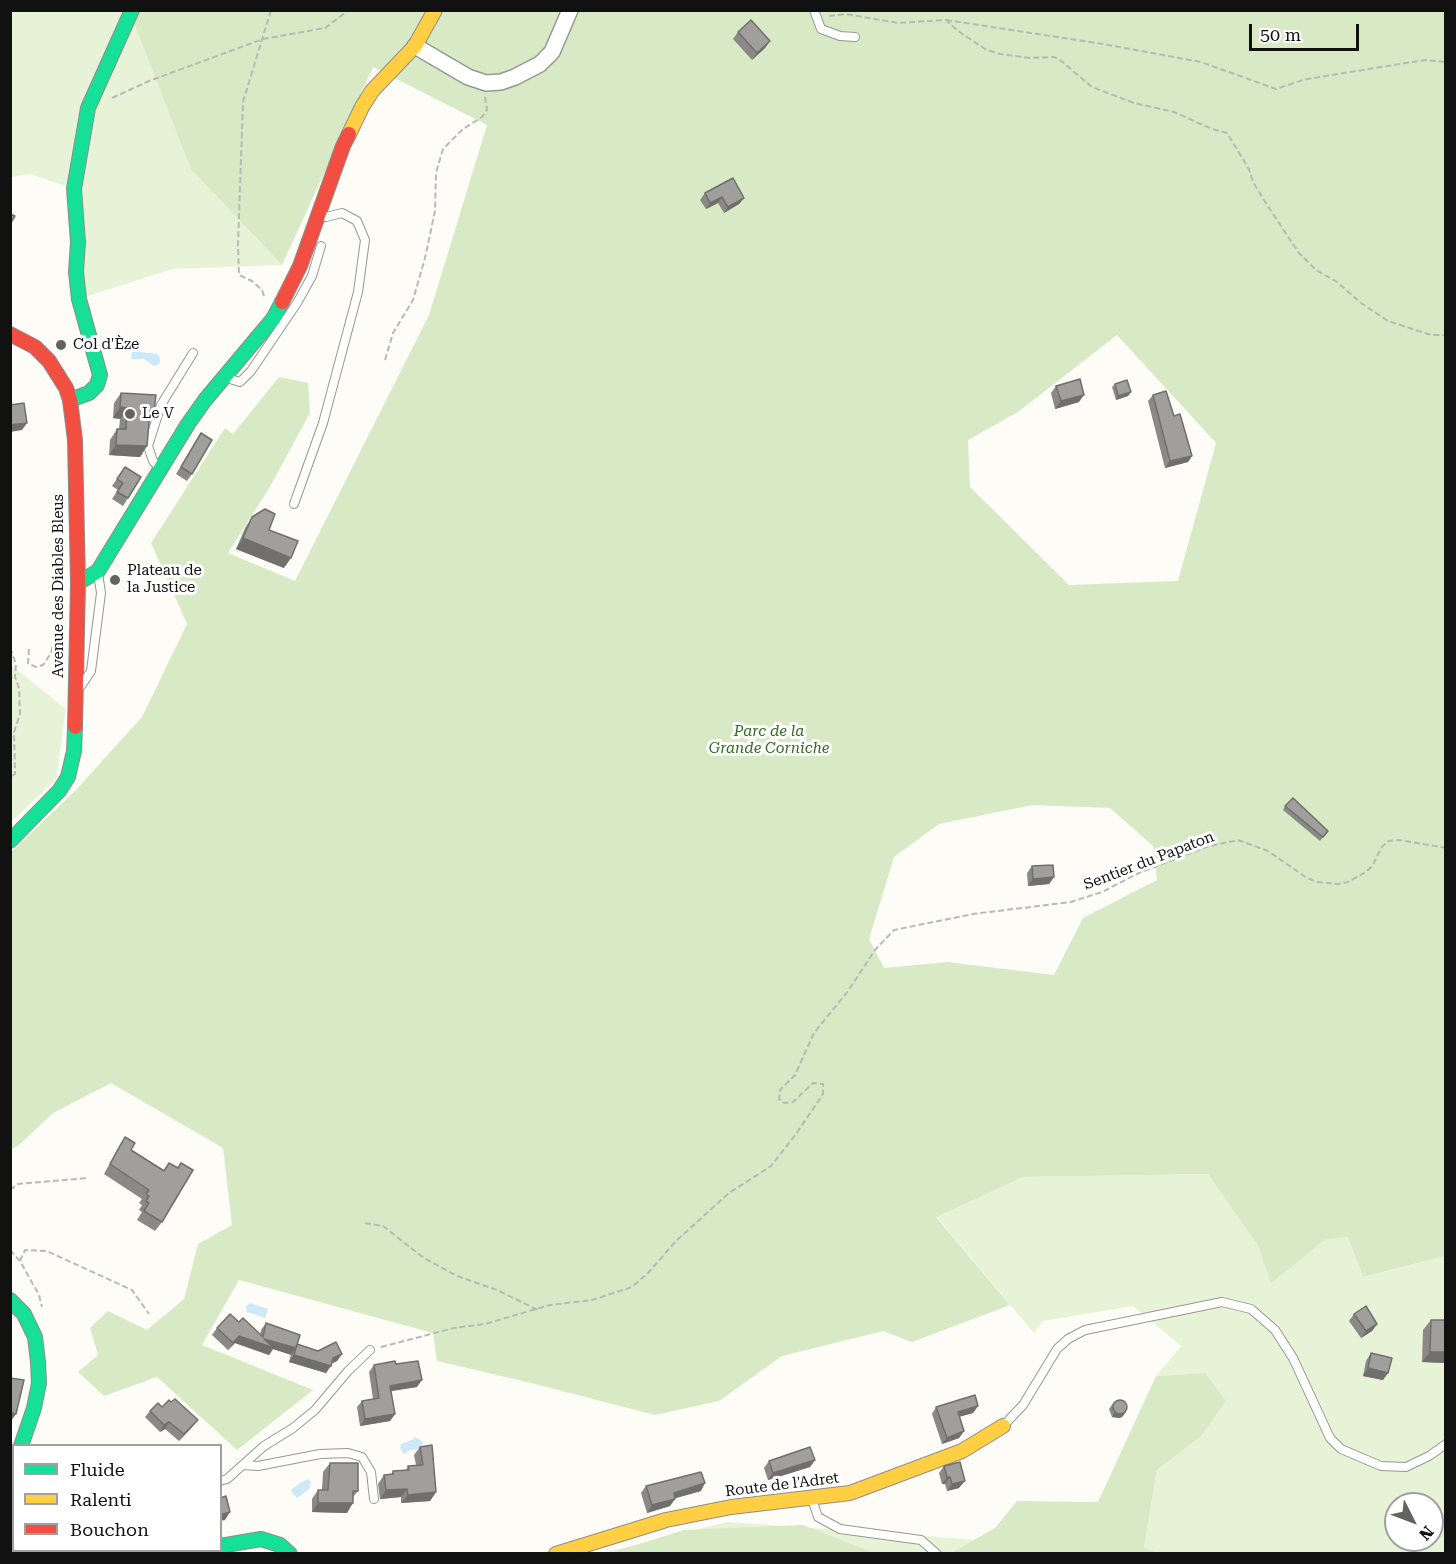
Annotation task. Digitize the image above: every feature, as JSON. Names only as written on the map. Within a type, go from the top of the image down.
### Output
[{"type":"street","points":[[70,400],[89,393],[97,385],[100,375],[78,299],[76,272],[78,242],[74,189],[88,108],[132,10]]},
{"type":"street","points":[[78,583],[98,571],[205,400],[273,319],[300,266],[343,147],[362,107],[372,91],[415,46],[435,10]]},
{"type":"street","points":[[415,46],[468,77],[486,83],[501,82],[540,64],[552,52],[570,10]]},
{"type":"street","name":"Avenue des Diables Bleus","points":[[10,334],[35,348],[49,361],[66,388],[70,400],[75,440],[78,583],[75,751],[68,777],[59,791],[10,841]]},
{"type":"street","points":[[10,1300],[24,1314],[34,1337],[38,1362],[39,1383],[34,1408],[22,1444]]},
{"type":"street","name":"Route de l'Adret","points":[[556,1554],[666,1520],[731,1507],[811,1498],[861,1489],[962,1451],[1003,1426]]},
{"type":"street","points":[[222,1546],[261,1539],[280,1545],[290,1554]]},
{"type":"lane","points":[[816,14],[821,29],[840,36],[855,38]]},
{"type":"lane","points":[[294,504],[323,423],[358,292],[365,240],[357,221],[350,217],[342,213],[326,217],[318,215]]},
{"type":"lane","points":[[227,375],[240,382],[251,371],[297,303],[312,276],[321,246]]},
{"type":"lane","points":[[160,470],[153,461],[148,446],[161,405],[193,353]]},
{"type":"lane","points":[[75,691],[84,683],[91,671],[100,593],[98,571]]},
{"type":"lane","points":[[1003,1426],[1023,1405],[1057,1349],[1068,1339],[1085,1330],[1222,1302],[1251,1308],[1275,1330],[1293,1358],[1330,1438],[1341,1449],[1381,1466],[1406,1467],[1429,1456],[1446,1444]]},
{"type":"lane","points":[[222,1480],[264,1446],[293,1428],[315,1410],[348,1371],[370,1350]]},
{"type":"lane","points":[[243,1465],[258,1466],[320,1454],[348,1453],[362,1457],[371,1472],[374,1499]]},
{"type":"lane","points":[[811,1498],[818,1517],[840,1529],[921,1540],[937,1554]]},
{"type":"path","points":[[271,10],[243,102],[238,245],[239,275],[252,280],[262,290],[273,319]]},
{"type":"path","points":[[88,108],[149,81],[263,39],[325,28],[350,10]]},
{"type":"path","points":[[816,14],[846,14],[898,23],[946,20],[1102,44],[1201,62],[1276,89],[1303,80],[1425,60],[1446,62]]},
{"type":"path","points":[[946,20],[958,31],[986,49],[1000,54],[1030,58],[1054,57],[1092,87],[1134,103],[1174,112],[1212,129],[1227,133],[1267,205],[1299,253],[1316,270],[1388,321],[1431,335],[1446,335]]},
{"type":"path","points":[[385,360],[393,333],[413,300],[425,258],[435,211],[436,173],[443,148],[464,129],[482,117],[487,110],[484,95],[486,83]]},
{"type":"path","points":[[29,649],[28,663],[36,667],[43,665],[51,653],[57,617],[62,609]]},
{"type":"path","points":[[10,648],[16,664],[15,677],[19,688],[20,714],[14,732],[15,774],[10,777]]},
{"type":"path","name":"Sentier du Papaton","points":[[538,1310],[550,1305],[592,1300],[632,1287],[648,1274],[676,1241],[729,1193],[771,1166],[823,1094],[823,1084],[813,1083],[794,1102],[784,1102],[779,1099],[780,1090],[795,1076],[814,1034],[848,991],[875,950],[894,930],[974,914],[1071,902],[1102,892],[1139,873],[1206,847],[1238,840],[1268,851],[1307,878],[1317,882],[1338,884],[1366,873],[1381,848],[1388,841],[1399,840],[1446,848]]},
{"type":"path","points":[[10,1190],[18,1184],[87,1178]]},
{"type":"path","points":[[365,1223],[383,1226],[424,1257],[457,1276],[497,1290],[538,1310]]},
{"type":"path","points":[[10,1250],[20,1261],[39,1295],[43,1312]]},
{"type":"path","points":[[20,1261],[25,1250],[47,1251],[132,1290],[149,1314]]},
{"type":"path","points":[[370,1350],[454,1328],[485,1324],[538,1310]]},
{"type":"green space","points":[[10,11],[399,11],[199,177],[282,265],[172,269],[79,299],[74,189],[30,174],[11,177]]},
{"type":"green space","name":"Parc de la Grande Corniche","points":[[132,11],[1445,11],[1445,1256],[1363,1277],[1348,1237],[1325,1240],[1271,1283],[1258,1246],[1208,1174],[1023,1177],[936,1217],[1010,1305],[912,1342],[883,1331],[782,1356],[719,1401],[655,1415],[437,1361],[433,1333],[239,1280],[202,1345],[313,1390],[237,1450],[157,1377],[104,1396],[78,1372],[98,1355],[90,1328],[108,1311],[147,1330],[184,1299],[198,1244],[232,1225],[223,1148],[111,1083],[53,1113],[18,1146],[11,1149],[11,852],[75,791],[142,717],[187,624],[151,543],[225,428],[233,434],[279,377],[308,383],[310,413],[271,485],[228,553],[295,581],[429,315],[487,125],[373,67],[282,265],[191,169],[131,15]],"holes":[[[1117,335],[1216,443],[1178,581],[1069,585],[970,487],[968,440],[1018,412]],[[1032,805],[1110,808],[1153,846],[1157,880],[1083,918],[1054,975],[947,962],[884,968],[869,939],[894,857],[939,824]]]},
{"type":"green space","points":[[11,665],[66,709],[56,779],[11,822]]},
{"type":"green space","points":[[1208,1174],[1258,1246],[1271,1282],[1325,1240],[1348,1237],[1363,1277],[1445,1256],[1445,1553],[1157,1554],[1144,1548],[1157,1470],[1200,1437],[1205,1373],[1156,1376],[1181,1346],[1133,1306],[1043,1321],[1034,1333],[936,1216],[1023,1177]]},
{"type":"green space","points":[[1205,1373],[1226,1401],[1200,1437],[1157,1470],[1144,1548],[1157,1553],[951,1553],[995,1528],[1017,1501],[1098,1502],[1156,1376]]},
{"type":"green space","points":[[728,1522],[1118,1550],[1124,1554],[598,1554]]},
{"type":"green space","points":[[803,1525],[871,1552],[905,1552],[610,1553],[684,1530]]},
{"type":"water","points":[[132,351],[157,354],[160,361],[154,366],[144,359],[131,359]]},
{"type":"water","points":[[250,1303],[268,1309],[265,1318],[247,1312],[246,1306]]},
{"type":"water","points":[[415,1437],[422,1441],[421,1447],[403,1453],[401,1444]]},
{"type":"water","points":[[308,1479],[311,1482],[309,1489],[297,1498],[291,1491],[292,1489]]},
{"type":"building","points":[[751,20],[770,41],[757,53],[738,32]]},
{"type":"building","points":[[733,178],[744,198],[728,207],[722,197],[710,203],[705,193]]},
{"type":"building","points":[[10,214],[15,216],[10,224]]},
{"type":"building","points":[[1080,379],[1084,395],[1061,401],[1056,386]]},
{"type":"building","points":[[1127,380],[1131,392],[1118,396],[1115,384]]},
{"type":"building","points":[[1166,391],[1174,416],[1180,414],[1192,456],[1170,461],[1153,395]]},
{"type":"building","points":[[121,393],[156,395],[154,411],[150,411],[147,446],[116,445],[117,429],[126,429],[127,408],[120,407]]},
{"type":"building","points":[[24,403],[27,423],[10,425],[10,405]]},
{"type":"building","points":[[201,433],[212,440],[192,474],[181,467]]},
{"type":"building","points":[[125,467],[141,477],[128,498],[117,492],[123,483],[117,479]]},
{"type":"building","points":[[265,509],[275,514],[269,530],[298,541],[291,558],[243,538],[252,517]]},
{"type":"building","points":[[1293,798],[1328,831],[1323,837],[1285,806]]},
{"type":"building","points":[[1053,865],[1054,877],[1033,879],[1032,866]]},
{"type":"building","points":[[125,1137],[135,1143],[131,1150],[164,1171],[169,1163],[178,1168],[181,1163],[193,1170],[162,1222],[144,1211],[149,1203],[146,1201],[149,1196],[146,1194],[149,1190],[110,1164]]},
{"type":"building","points":[[1366,1306],[1377,1324],[1366,1331],[1354,1314]]},
{"type":"building","points":[[230,1314],[239,1322],[243,1318],[263,1337],[266,1323],[300,1335],[296,1348],[264,1339],[274,1348],[239,1336],[233,1343],[217,1328]]},
{"type":"building","points":[[1431,1320],[1446,1320],[1446,1352],[1430,1352]]},
{"type":"building","points":[[336,1342],[342,1354],[333,1358],[331,1366],[294,1355],[297,1344],[318,1351]]},
{"type":"building","points":[[1371,1353],[1392,1358],[1388,1373],[1368,1368]]},
{"type":"building","points":[[395,1361],[396,1364],[418,1361],[422,1380],[390,1386],[395,1414],[365,1419],[362,1401],[379,1398],[374,1365]]},
{"type":"building","points":[[10,1378],[24,1380],[16,1414],[10,1412]]},
{"type":"building","points":[[975,1395],[978,1406],[958,1412],[964,1431],[947,1438],[936,1407]]},
{"type":"building","points":[[175,1399],[198,1420],[184,1434],[169,1422],[164,1425],[150,1411],[158,1403],[162,1407],[169,1400],[171,1402]]},
{"type":"building","points":[[1117,1400],[1123,1400],[1127,1407],[1123,1414],[1117,1414],[1113,1410],[1113,1404]]},
{"type":"building","points":[[432,1445],[436,1492],[408,1495],[407,1489],[386,1490],[384,1475],[393,1474],[393,1471],[409,1470],[408,1466],[423,1465],[420,1447]]},
{"type":"building","points":[[810,1447],[815,1460],[773,1473],[769,1461]]},
{"type":"building","points":[[960,1462],[965,1481],[952,1484],[944,1466]]},
{"type":"building","points":[[330,1463],[358,1463],[358,1491],[353,1491],[353,1503],[318,1503],[318,1490],[328,1490]]},
{"type":"building","points":[[701,1472],[705,1483],[674,1493],[675,1499],[652,1505],[646,1486]]},
{"type":"building","points":[[226,1496],[230,1512],[222,1514],[222,1497]]},
{"type":"building","points":[[10,1526],[12,1526],[12,1552],[24,1552],[24,1554],[10,1554]]},
{"type":"building","points":[[29,1552],[80,1552],[79,1554]]},
{"type":"traffic: fast","points":[[70,400],[89,393],[97,385],[100,375],[79,299],[74,189],[88,108],[132,10]]},
{"type":"traffic: fast","points":[[78,583],[98,571],[188,424],[205,400],[273,319],[282,302]]},
{"type":"traffic: fast","points":[[10,841],[59,791],[68,777],[74,751],[75,727]]},
{"type":"traffic: fast","points":[[10,1300],[24,1314],[35,1337],[38,1362],[39,1383],[34,1408],[22,1444]]},
{"type":"traffic: fast","points":[[10,1475],[12,1470]]},
{"type":"traffic: fast","points":[[222,1546],[261,1539],[280,1545],[290,1554]]},
{"type":"traffic: slow","points":[[349,134],[372,91],[415,46],[435,10]]},
{"type":"traffic: slow","points":[[556,1554],[666,1520],[731,1507],[850,1493],[962,1451],[1003,1426]]},
{"type":"traffic: jam","points":[[282,302],[300,266],[349,134]]},
{"type":"traffic: jam","points":[[10,334],[35,347],[49,361],[66,388],[70,400],[75,440],[78,583],[75,727]]},
{"type":"place","name":"Col d'Èze","points":[[61,345]]},
{"type":"place","name":"Le V","points":[[130,414]]},
{"type":"place","name":"Plateau de la Justice","points":[[115,580]]}]
